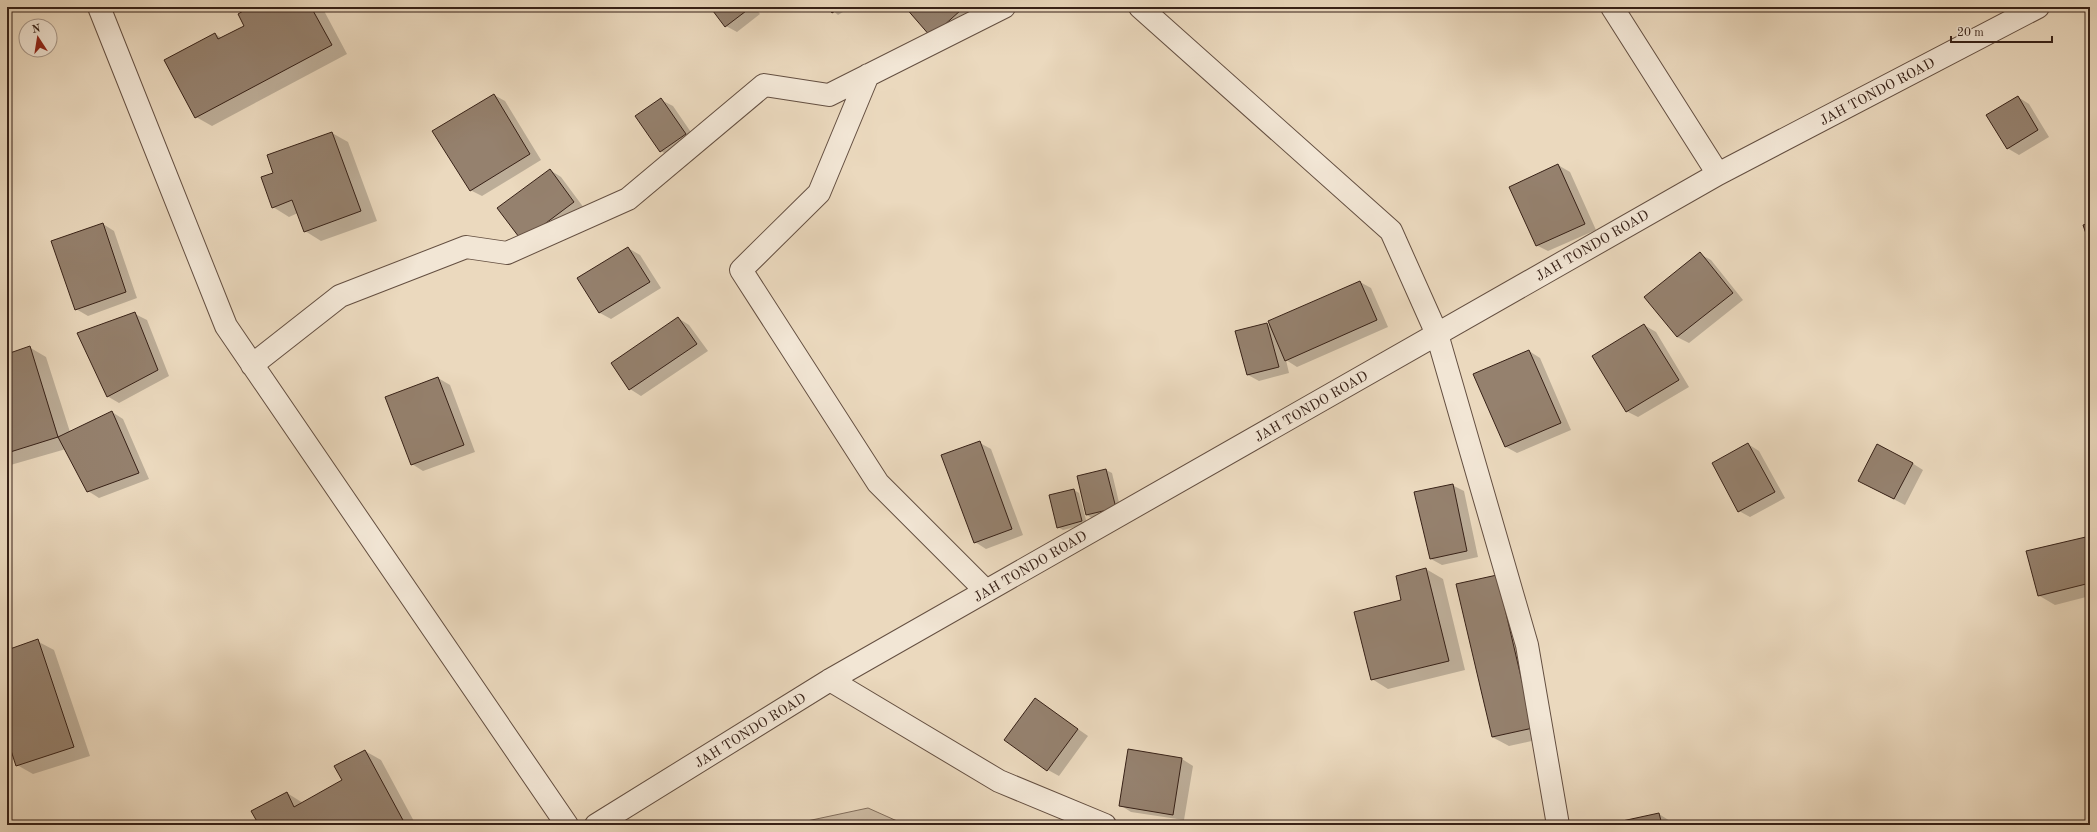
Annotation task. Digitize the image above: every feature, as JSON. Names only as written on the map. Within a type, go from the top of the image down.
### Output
[{"type":"street","points":[[99,7],[226,326],[567,825]]},
{"type":"street","points":[[252,365],[340,296],[466,247],[507,254],[628,199],[764,85],[829,95],[1004,7]]},
{"type":"street","points":[[1140,7],[1391,231],[1437,334],[1527,645],[1558,825]]},
{"type":"street","points":[[1612,7],[1718,174]]},
{"type":"street","name":"JAH TONDO ROAD","points":[[596,825],[830,680],[1718,174],[2038,7]]},
{"type":"street","points":[[868,75],[819,193],[741,270],[878,482],[986,591]]},
{"type":"street","points":[[830,680],[999,781],[1105,825]]},
{"type":"shaded area","points":[[868,808],[906,825],[793,825],[793,824]]},
{"type":"building","points":[[250,7],[311,7],[332,45],[195,118],[164,60],[215,33],[218,39],[244,26],[238,14]]},
{"type":"building","points":[[710,7],[749,7],[750,8],[725,27]]},
{"type":"building","points":[[828,7],[841,7],[832,13]]},
{"type":"building","points":[[905,7],[958,7],[961,10],[931,37]]},
{"type":"building","points":[[494,94],[530,154],[470,191],[432,131]]},
{"type":"building","points":[[2018,96],[2038,130],[2007,149],[1986,115]]},
{"type":"building","points":[[661,98],[686,134],[660,152],[635,116]]},
{"type":"building","points":[[332,132],[361,211],[304,232],[292,200],[272,208],[261,177],[273,173],[267,155]]},
{"type":"building","points":[[1558,164],[1585,224],[1536,246],[1509,187]]},
{"type":"building","points":[[550,169],[574,202],[522,241],[497,208]]},
{"type":"building","points":[[103,223],[126,292],[75,310],[51,241]]},
{"type":"building","points":[[2090,223],[2090,245],[2083,225]]},
{"type":"building","points":[[628,247],[650,282],[599,313],[577,278]]},
{"type":"building","points":[[1700,252],[1733,293],[1677,337],[1644,297]]},
{"type":"building","points":[[1360,281],[1377,320],[1285,361],[1268,321]]},
{"type":"building","points":[[135,312],[158,370],[107,397],[77,333]]},
{"type":"building","points":[[678,317],[697,344],[629,390],[611,363]]},
{"type":"building","points":[[1267,323],[1279,367],[1247,375],[1235,331]]},
{"type":"building","points":[[1644,324],[1679,380],[1626,412],[1592,356]]},
{"type":"building","points":[[30,346],[58,437],[7,453],[7,354]]},
{"type":"building","points":[[1529,350],[1561,423],[1505,447],[1473,374]]},
{"type":"building","points":[[438,377],[464,445],[411,465],[385,397]]},
{"type":"building","points":[[112,411],[139,473],[87,492],[58,437]]},
{"type":"building","points":[[980,441],[1012,529],[974,543],[941,455]]},
{"type":"building","points":[[1748,443],[1775,492],[1738,512],[1712,463]]},
{"type":"building","points":[[1877,444],[1913,463],[1894,499],[1858,481]]},
{"type":"building","points":[[1106,469],[1116,508],[1086,515],[1077,476]]},
{"type":"building","points":[[1453,484],[1467,551],[1430,559],[1414,492]]},
{"type":"building","points":[[1074,489],[1082,521],[1057,528],[1049,495]]},
{"type":"building","points":[[2090,536],[2090,583],[2038,596],[2026,551]]},
{"type":"building","points":[[1426,568],[1449,661],[1371,680],[1354,612],[1401,600],[1396,576]]},
{"type":"building","points":[[1497,575],[1533,728],[1492,737],[1456,584]]},
{"type":"building","points":[[38,639],[74,747],[16,766],[7,738],[7,650]]},
{"type":"building","points":[[1035,698],[1078,729],[1047,771],[1004,740]]},
{"type":"building","points":[[1128,749],[1182,758],[1173,815],[1119,806]]},
{"type":"building","points":[[365,750],[404,822],[399,825],[259,825],[251,811],[287,792],[294,807],[342,780],[334,766]]},
{"type":"building","points":[[1659,813],[1662,825],[1613,825],[1613,823]]}]
